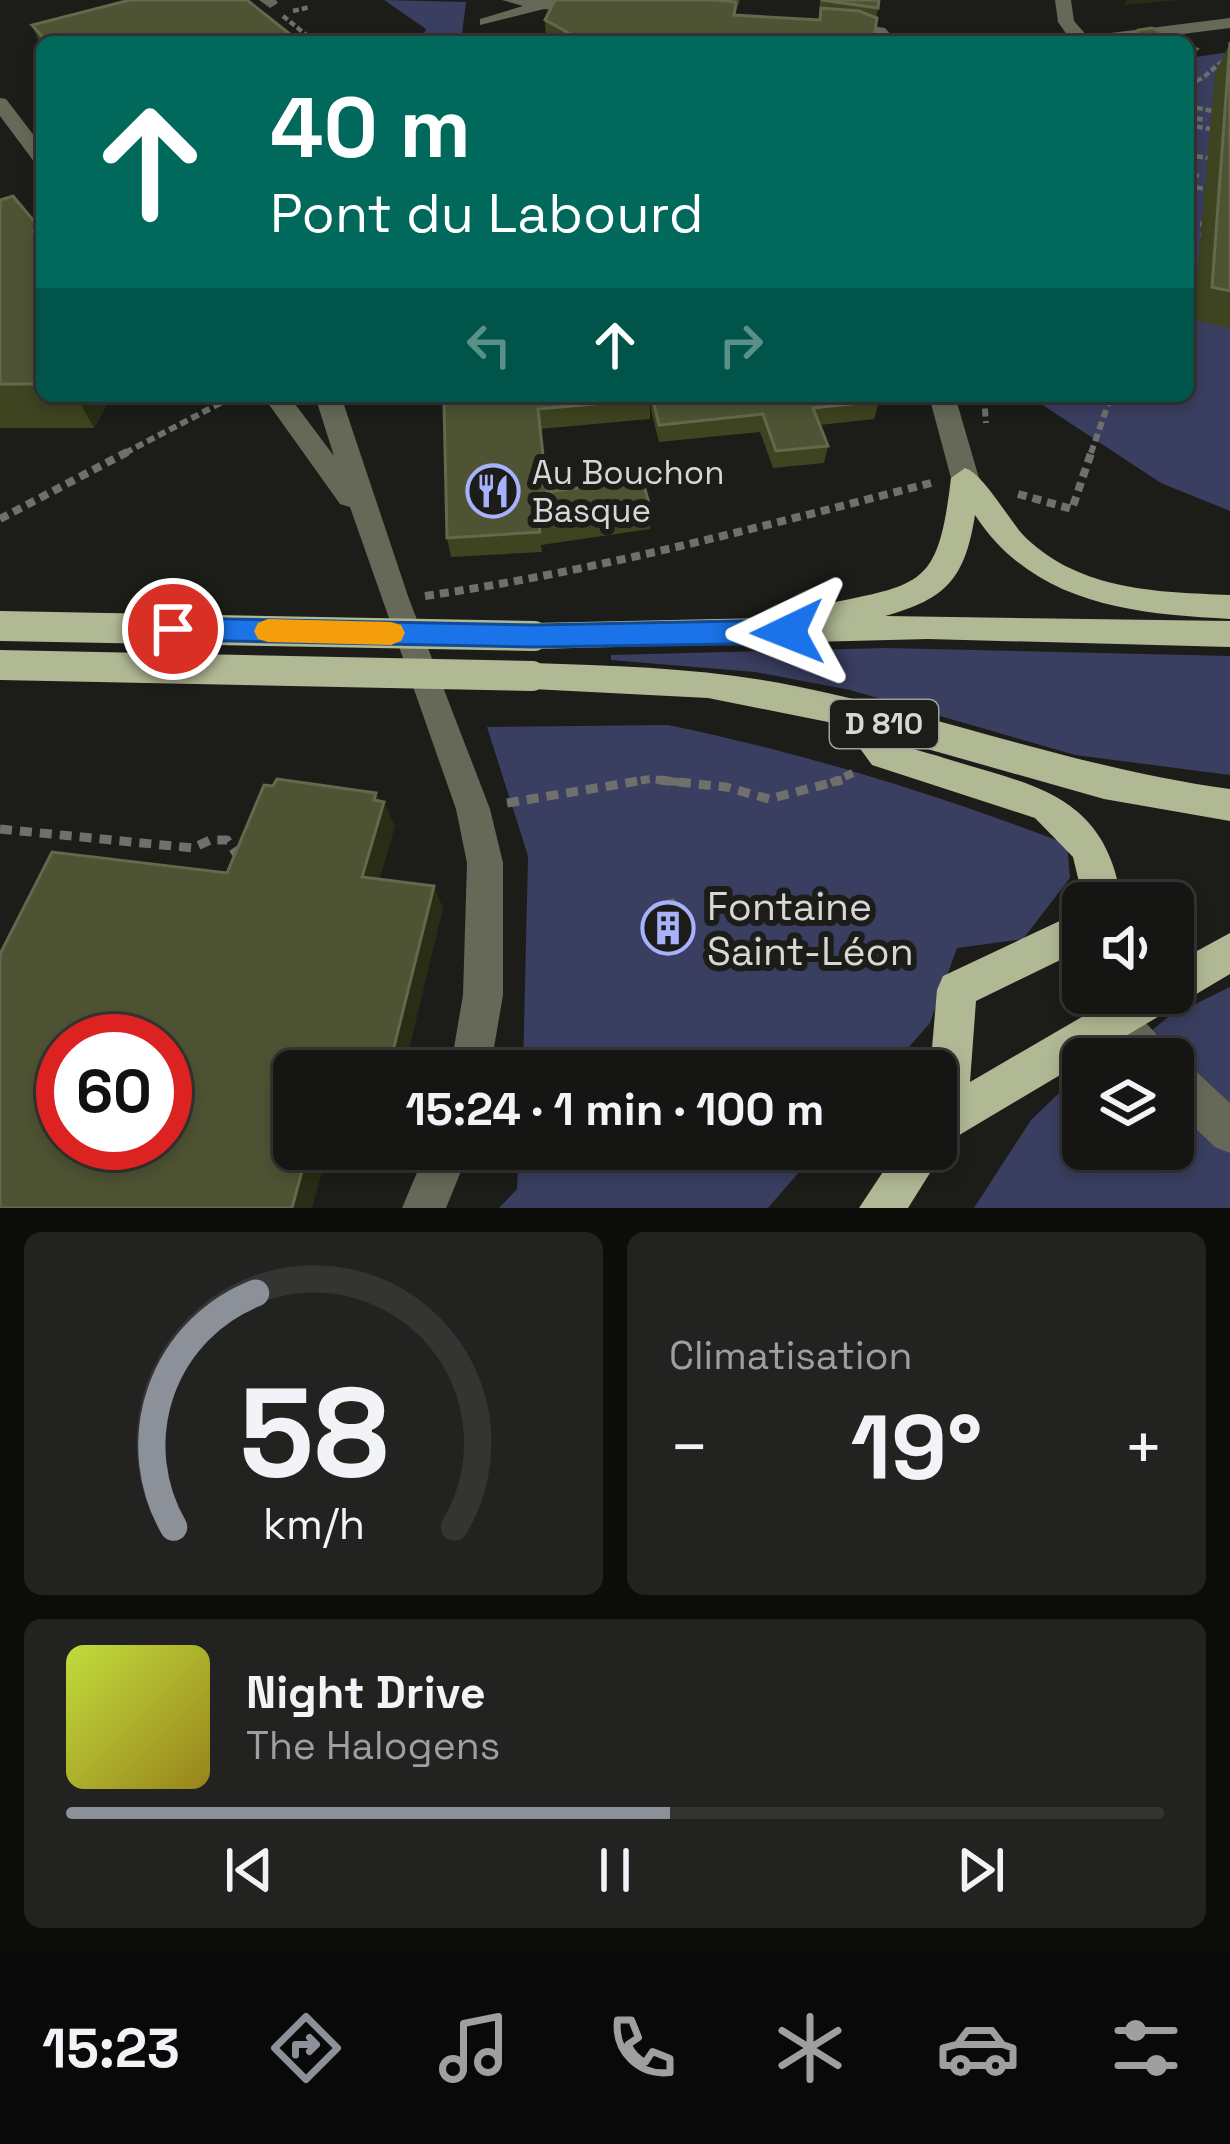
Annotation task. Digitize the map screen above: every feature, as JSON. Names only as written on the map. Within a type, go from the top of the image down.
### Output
[{"type":"main road","points":[[965,478],[1006,538],[1030,562],[1058,578],[1138,604],[1230,607]]},
{"type":"main road","points":[[742,633],[902,599],[935,584],[954,560],[965,478]]},
{"type":"main road","points":[[0,626],[534,636],[928,627],[1230,634]]},
{"type":"main road","name":"D 810","points":[[0,665],[532,676],[732,688],[855,716],[1108,788],[1230,805]]},
{"type":"main road","points":[[855,716],[884,754],[1046,806],[1086,845],[1100,882]]},
{"type":"main road","points":[[948,1050],[957,990],[1062,939]]},
{"type":"main road","points":[[1194,973],[1230,952]]},
{"type":"main road","points":[[957,1121],[1125,1014]]},
{"type":"main road","points":[[881,1208],[909,1170]]},
{"type":"street","points":[[483,36],[485,0]]},
{"type":"street","points":[[510,0],[612,10]]},
{"type":"street","points":[[1063,0],[1066,22],[1077,36]]},
{"type":"street","points":[[486,22],[543,5]]},
{"type":"street","points":[[1129,36],[1230,23]]},
{"type":"street","points":[[813,25],[870,29],[880,36]]},
{"type":"street","points":[[0,103],[36,151]]},
{"type":"street","points":[[280,402],[368,521]]},
{"type":"street","points":[[330,402],[394,599],[473,809],[485,863],[487,932],[474,1050]]},
{"type":"street","points":[[944,402],[965,478]]},
{"type":"street","points":[[1113,1021],[1130,1038]]},
{"type":"street","points":[[1194,1099],[1230,1132]]},
{"type":"street","points":[[424,1208],[440,1170]]},
{"type":"path","points":[[273,6],[308,36]]},
{"type":"path","points":[[1194,82],[1208,78],[1219,62],[1230,58]]},
{"type":"path","points":[[1194,107],[1212,110]]},
{"type":"path","points":[[1194,121],[1206,120]]},
{"type":"path","points":[[1194,123],[1210,129]]},
{"type":"path","points":[[1194,156],[1208,158]]},
{"type":"path","points":[[1194,175],[1199,176]]},
{"type":"path","points":[[1194,187],[1205,189]]},
{"type":"path","points":[[1194,222],[1202,224]]},
{"type":"path","points":[[1194,233],[1201,235]]},
{"type":"path","points":[[0,519],[223,402]]},
{"type":"path","points":[[1072,509],[1109,402]]},
{"type":"path","points":[[394,599],[548,578],[916,484],[965,478]]},
{"type":"path","points":[[473,809],[650,779],[726,787],[769,799],[846,779],[866,763]]},
{"type":"path","points":[[0,829],[193,848],[210,840],[227,840],[236,849],[239,872],[248,856]]},
{"type":"shaded area","points":[[384,0],[466,2],[462,36],[423,36],[426,29]]},
{"type":"shaded area","points":[[1230,52],[1230,511],[1161,483],[1038,402],[1194,402],[1194,57]]},
{"type":"shaded area","points":[[886,648],[1230,656],[1230,775],[1075,755],[850,690],[755,672],[611,660],[611,655]]},
{"type":"shaded area","points":[[668,725],[769,748],[969,808],[1067,844],[1070,878],[1062,882],[1062,888],[1023,939],[957,948],[930,1023],[906,1050],[523,1050],[528,856],[487,727]]},
{"type":"shaded area","points":[[1230,987],[1230,1115],[1194,1082],[1194,1038],[1145,1036],[1175,1014],[1194,1014],[1194,1005]]},
{"type":"shaded area","points":[[1062,1090],[1062,1170],[1194,1170],[1194,1117],[1230,1146],[1230,1208],[974,1208],[1031,1120]]},
{"type":"shaded area","points":[[518,1170],[801,1170],[768,1208],[499,1208],[517,1189]]},
{"type":"building","points":[[130,0],[247,0],[292,36],[42,36],[32,25]]},
{"type":"building","points":[[555,0],[714,0],[736,2],[734,15],[820,20],[821,8],[859,11],[877,18],[874,36],[574,36],[545,20]]},
{"type":"building","points":[[821,0],[879,0],[878,8]]},
{"type":"building","points":[[1152,28],[1169,36],[1136,36],[1138,30]]},
{"type":"building","points":[[1230,42],[1230,291],[1212,287]]},
{"type":"building","points":[[13,196],[36,224],[36,384],[0,384],[0,200]]},
{"type":"building","points":[[616,402],[538,409],[547,492],[642,479],[651,510],[539,526],[540,532],[447,538],[444,404]]},
{"type":"building","points":[[653,402],[870,402],[813,408],[828,446],[776,451],[763,414],[659,425]]},
{"type":"building","points":[[277,779],[376,793],[374,800],[384,802],[362,877],[434,886],[393,1050],[273,1050],[273,1170],[302,1170],[292,1208],[0,1208],[0,954],[52,852],[227,873],[264,785],[273,786]]},
{"type":"building","name":"Fontaine Saint-Léon","points":[[673,900],[691,918],[685,941],[664,945],[645,927],[654,905]]},
{"type":"slow traffic","points":[[268,631],[391,633]]},
{"type":"place","name":"Au Bouchon Basque","points":[[493,491]]},
{"type":"place","name":"Fontaine Saint-Léon","points":[[668,928]]},
{"type":"route","points":[[173,629],[534,636],[788,632]]}]
